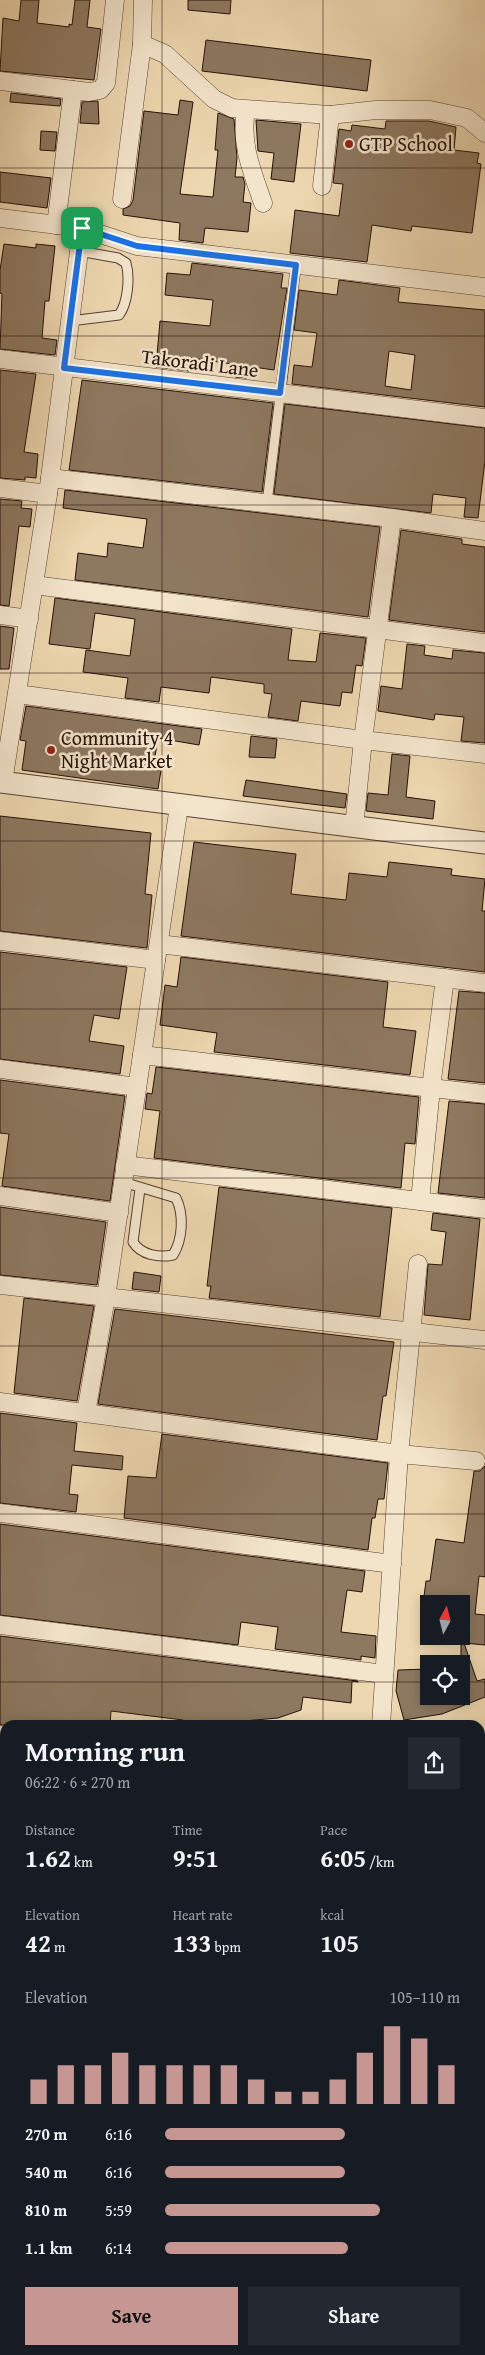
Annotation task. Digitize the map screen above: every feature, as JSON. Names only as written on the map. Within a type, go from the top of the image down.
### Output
[{"type":"street","points":[[0,81],[89,92],[100,90],[106,83],[115,0]]},
{"type":"street","points":[[122,199],[142,44],[143,0]]},
{"type":"street","points":[[142,44],[165,54],[214,99],[232,108],[330,115],[376,110],[430,110],[467,118],[485,132]]},
{"type":"street","points":[[56,225],[73,90]]},
{"type":"street","points":[[246,110],[243,128],[246,153],[263,203]]},
{"type":"street","points":[[322,186],[330,115]]},
{"type":"street","points":[[0,218],[82,228],[137,246],[485,287]]},
{"type":"street","points":[[82,228],[49,486],[2,782],[180,806],[485,843]]},
{"type":"street","name":"Takoradi Lane","points":[[0,359],[485,418]]},
{"type":"street","points":[[0,488],[49,486],[267,503],[485,531]]},
{"type":"street","points":[[354,827],[376,629],[392,518]]},
{"type":"street","points":[[34,585],[485,644]]},
{"type":"street","points":[[0,615],[29,619]]},
{"type":"street","points":[[17,694],[363,740],[485,754]]},
{"type":"street","points":[[86,1413],[106,1297],[180,806]]},
{"type":"street","points":[[0,941],[158,952],[485,983]]},
{"type":"street","points":[[420,1201],[431,1088],[445,978]]},
{"type":"street","points":[[142,1055],[485,1094]]},
{"type":"street","points":[[0,1069],[137,1087]]},
{"type":"street","points":[[124,1173],[420,1201],[485,1209]]},
{"type":"street","points":[[0,1196],[118,1213]]},
{"type":"street","points":[[381,1720],[399,1454],[418,1264]]},
{"type":"street","points":[[0,1286],[485,1340]]},
{"type":"street","points":[[0,1402],[399,1454],[476,1461]]},
{"type":"street","points":[[0,1513],[392,1564]]},
{"type":"street","points":[[0,1626],[384,1674]]},
{"type":"lane","points":[[70,321],[119,315],[125,301],[128,271],[126,263],[118,258],[79,251]]},
{"type":"lane","points":[[267,503],[296,265]]},
{"type":"lane","points":[[124,1173],[140,1189],[176,1198],[180,1206],[181,1218],[178,1246],[173,1254],[146,1253],[138,1249],[133,1242],[140,1189]]},
{"type":"building","points":[[21,0],[39,0],[37,23],[69,27],[69,24],[72,25],[75,0],[90,0],[87,27],[101,29],[94,80],[0,71],[3,18],[19,21]]},
{"type":"building","points":[[188,0],[231,0],[230,14],[188,10]]},
{"type":"building","points":[[206,40],[371,60],[367,91],[202,71]]},
{"type":"building","points":[[11,93],[61,99],[60,106],[10,102]]},
{"type":"building","points":[[180,100],[193,102],[180,194],[213,197],[218,150],[215,150],[218,113],[234,119],[237,158],[235,177],[243,177],[245,184],[243,202],[251,203],[248,232],[205,228],[203,243],[179,240],[180,223],[123,215],[123,209],[130,206],[133,200],[144,111],[178,115]]},
{"type":"building","points":[[98,101],[99,124],[80,123],[82,102]]},
{"type":"building","points":[[256,120],[301,124],[294,182],[271,179],[274,153],[258,151]]},
{"type":"building","points":[[386,121],[429,121],[456,127],[454,150],[479,153],[477,163],[481,164],[472,233],[412,226],[411,231],[372,225],[367,262],[290,253],[295,210],[339,216],[343,184],[333,183],[339,129],[351,131],[352,125],[385,129]]},
{"type":"building","points":[[41,131],[57,132],[55,151],[40,150]]},
{"type":"building","points":[[0,172],[51,178],[47,208],[0,202]]},
{"type":"building","points":[[4,244],[36,248],[36,244],[55,246],[49,301],[45,301],[42,338],[57,340],[55,355],[0,349],[2,294],[0,293],[0,270]]},
{"type":"building","points":[[192,263],[283,274],[281,288],[287,288],[274,370],[191,358],[189,371],[156,367],[160,321],[210,326],[213,300],[165,295],[167,273],[190,275]]},
{"type":"building","points":[[339,280],[400,288],[398,302],[485,310],[485,407],[292,384],[294,365],[312,367],[317,333],[294,330],[299,290],[337,295]],"holes":[[[389,351],[415,355],[411,390],[385,386]]]},
{"type":"building","points":[[237,366],[248,368],[247,378],[235,377]]},
{"type":"building","points":[[0,370],[36,374],[24,452],[38,454],[36,478],[25,477],[25,480],[0,478]]},
{"type":"building","points":[[82,380],[273,403],[262,492],[69,470]]},
{"type":"building","points":[[285,404],[485,428],[485,461],[478,518],[464,517],[466,498],[433,494],[431,513],[274,494]]},
{"type":"building","points":[[65,490],[380,527],[368,617],[75,580],[78,553],[107,557],[108,543],[143,548],[147,519],[63,508]]},
{"type":"building","points":[[0,499],[22,501],[21,508],[32,509],[30,527],[19,526],[9,606],[0,605]]},
{"type":"building","points":[[401,530],[462,539],[462,544],[485,547],[485,632],[389,620]]},
{"type":"building","points":[[55,598],[292,629],[288,660],[316,662],[320,633],[366,638],[362,666],[356,665],[352,693],[342,692],[340,706],[301,701],[298,721],[268,717],[272,694],[264,693],[264,684],[211,677],[209,693],[161,687],[159,702],[125,698],[128,678],[83,672],[86,650],[130,656],[135,619],[95,613],[90,649],[49,644]]},
{"type":"building","points":[[0,626],[14,628],[9,669],[0,669]]},
{"type":"building","points":[[407,644],[425,646],[424,655],[452,659],[453,650],[485,653],[485,743],[461,741],[464,717],[435,714],[434,720],[378,711],[381,686],[402,689]]},
{"type":"building","points":[[26,706],[202,729],[199,745],[158,738],[153,769],[161,770],[158,789],[22,770],[26,741],[20,740]]},
{"type":"building","points":[[251,736],[277,739],[275,758],[249,757]]},
{"type":"building","points":[[392,754],[410,756],[406,797],[435,801],[433,819],[366,811],[368,793],[388,795]]},
{"type":"building","points":[[246,780],[347,794],[345,808],[243,796]]},
{"type":"building","points":[[0,816],[151,833],[145,894],[152,895],[147,948],[0,931]]},
{"type":"building","points":[[194,842],[296,854],[291,894],[346,900],[349,873],[387,877],[389,862],[452,869],[451,875],[485,879],[482,911],[485,911],[485,972],[181,936]]},
{"type":"building","points":[[0,952],[127,967],[119,1019],[94,1015],[89,1041],[124,1046],[120,1074],[0,1059]]},
{"type":"building","points":[[181,957],[388,982],[383,1027],[416,1031],[410,1075],[214,1052],[217,1033],[160,1025],[165,985],[177,987]]},
{"type":"building","points":[[459,991],[485,993],[485,1083],[448,1079]]},
{"type":"building","points":[[156,1067],[419,1097],[415,1144],[405,1143],[401,1188],[154,1158],[160,1111],[145,1109],[147,1093],[152,1094]]},
{"type":"building","points":[[0,1080],[125,1096],[110,1201],[2,1186],[9,1134],[0,1133]]},
{"type":"building","points":[[449,1101],[485,1104],[485,1198],[438,1193]]},
{"type":"building","points":[[219,1187],[392,1208],[380,1317],[209,1298],[211,1286],[207,1286]]},
{"type":"building","points":[[0,1207],[106,1222],[97,1285],[0,1275]]},
{"type":"building","points":[[433,1213],[480,1219],[470,1320],[424,1315],[428,1264],[442,1265],[446,1232],[431,1230]]},
{"type":"building","points":[[134,1272],[161,1276],[159,1292],[132,1289]]},
{"type":"building","points":[[24,1298],[94,1306],[77,1401],[14,1393]]},
{"type":"building","points":[[115,1309],[394,1342],[386,1396],[383,1396],[377,1440],[98,1404]]},
{"type":"building","points":[[0,1413],[77,1423],[74,1451],[123,1456],[122,1470],[72,1465],[69,1494],[78,1495],[76,1512],[0,1503]]},
{"type":"building","points":[[162,1434],[388,1463],[384,1499],[378,1499],[375,1518],[372,1518],[368,1550],[124,1518],[128,1476],[156,1478]]},
{"type":"building","points":[[485,1466],[485,1577],[479,1576],[475,1614],[485,1615],[485,1645],[470,1644],[470,1595],[424,1595],[426,1581],[430,1581],[436,1539],[464,1543],[474,1471],[480,1471]]},
{"type":"building","points":[[0,1524],[365,1571],[362,1592],[347,1590],[341,1632],[376,1636],[375,1658],[361,1656],[361,1660],[275,1649],[278,1627],[241,1622],[238,1645],[0,1615]]},
{"type":"building","points":[[0,1636],[358,1681],[352,1681],[351,1703],[303,1697],[301,1710],[278,1718],[255,1720],[183,1720],[111,1711],[110,1720],[0,1720]]},
{"type":"building","points":[[461,1645],[465,1645],[468,1655],[461,1655]]},
{"type":"building","points":[[470,1661],[477,1681],[485,1679],[485,1697],[470,1703]]},
{"type":"building","points":[[420,1669],[420,1705],[465,1705],[442,1714],[404,1720],[396,1691],[398,1670]]},
{"type":"place","name":"GTP School","points":[[349,144]]},
{"type":"place","name":"Community 4 Night Market","points":[[51,750]]},
{"type":"route","points":[[82,228],[137,246],[296,265],[280,393],[64,368],[82,228]]}]
